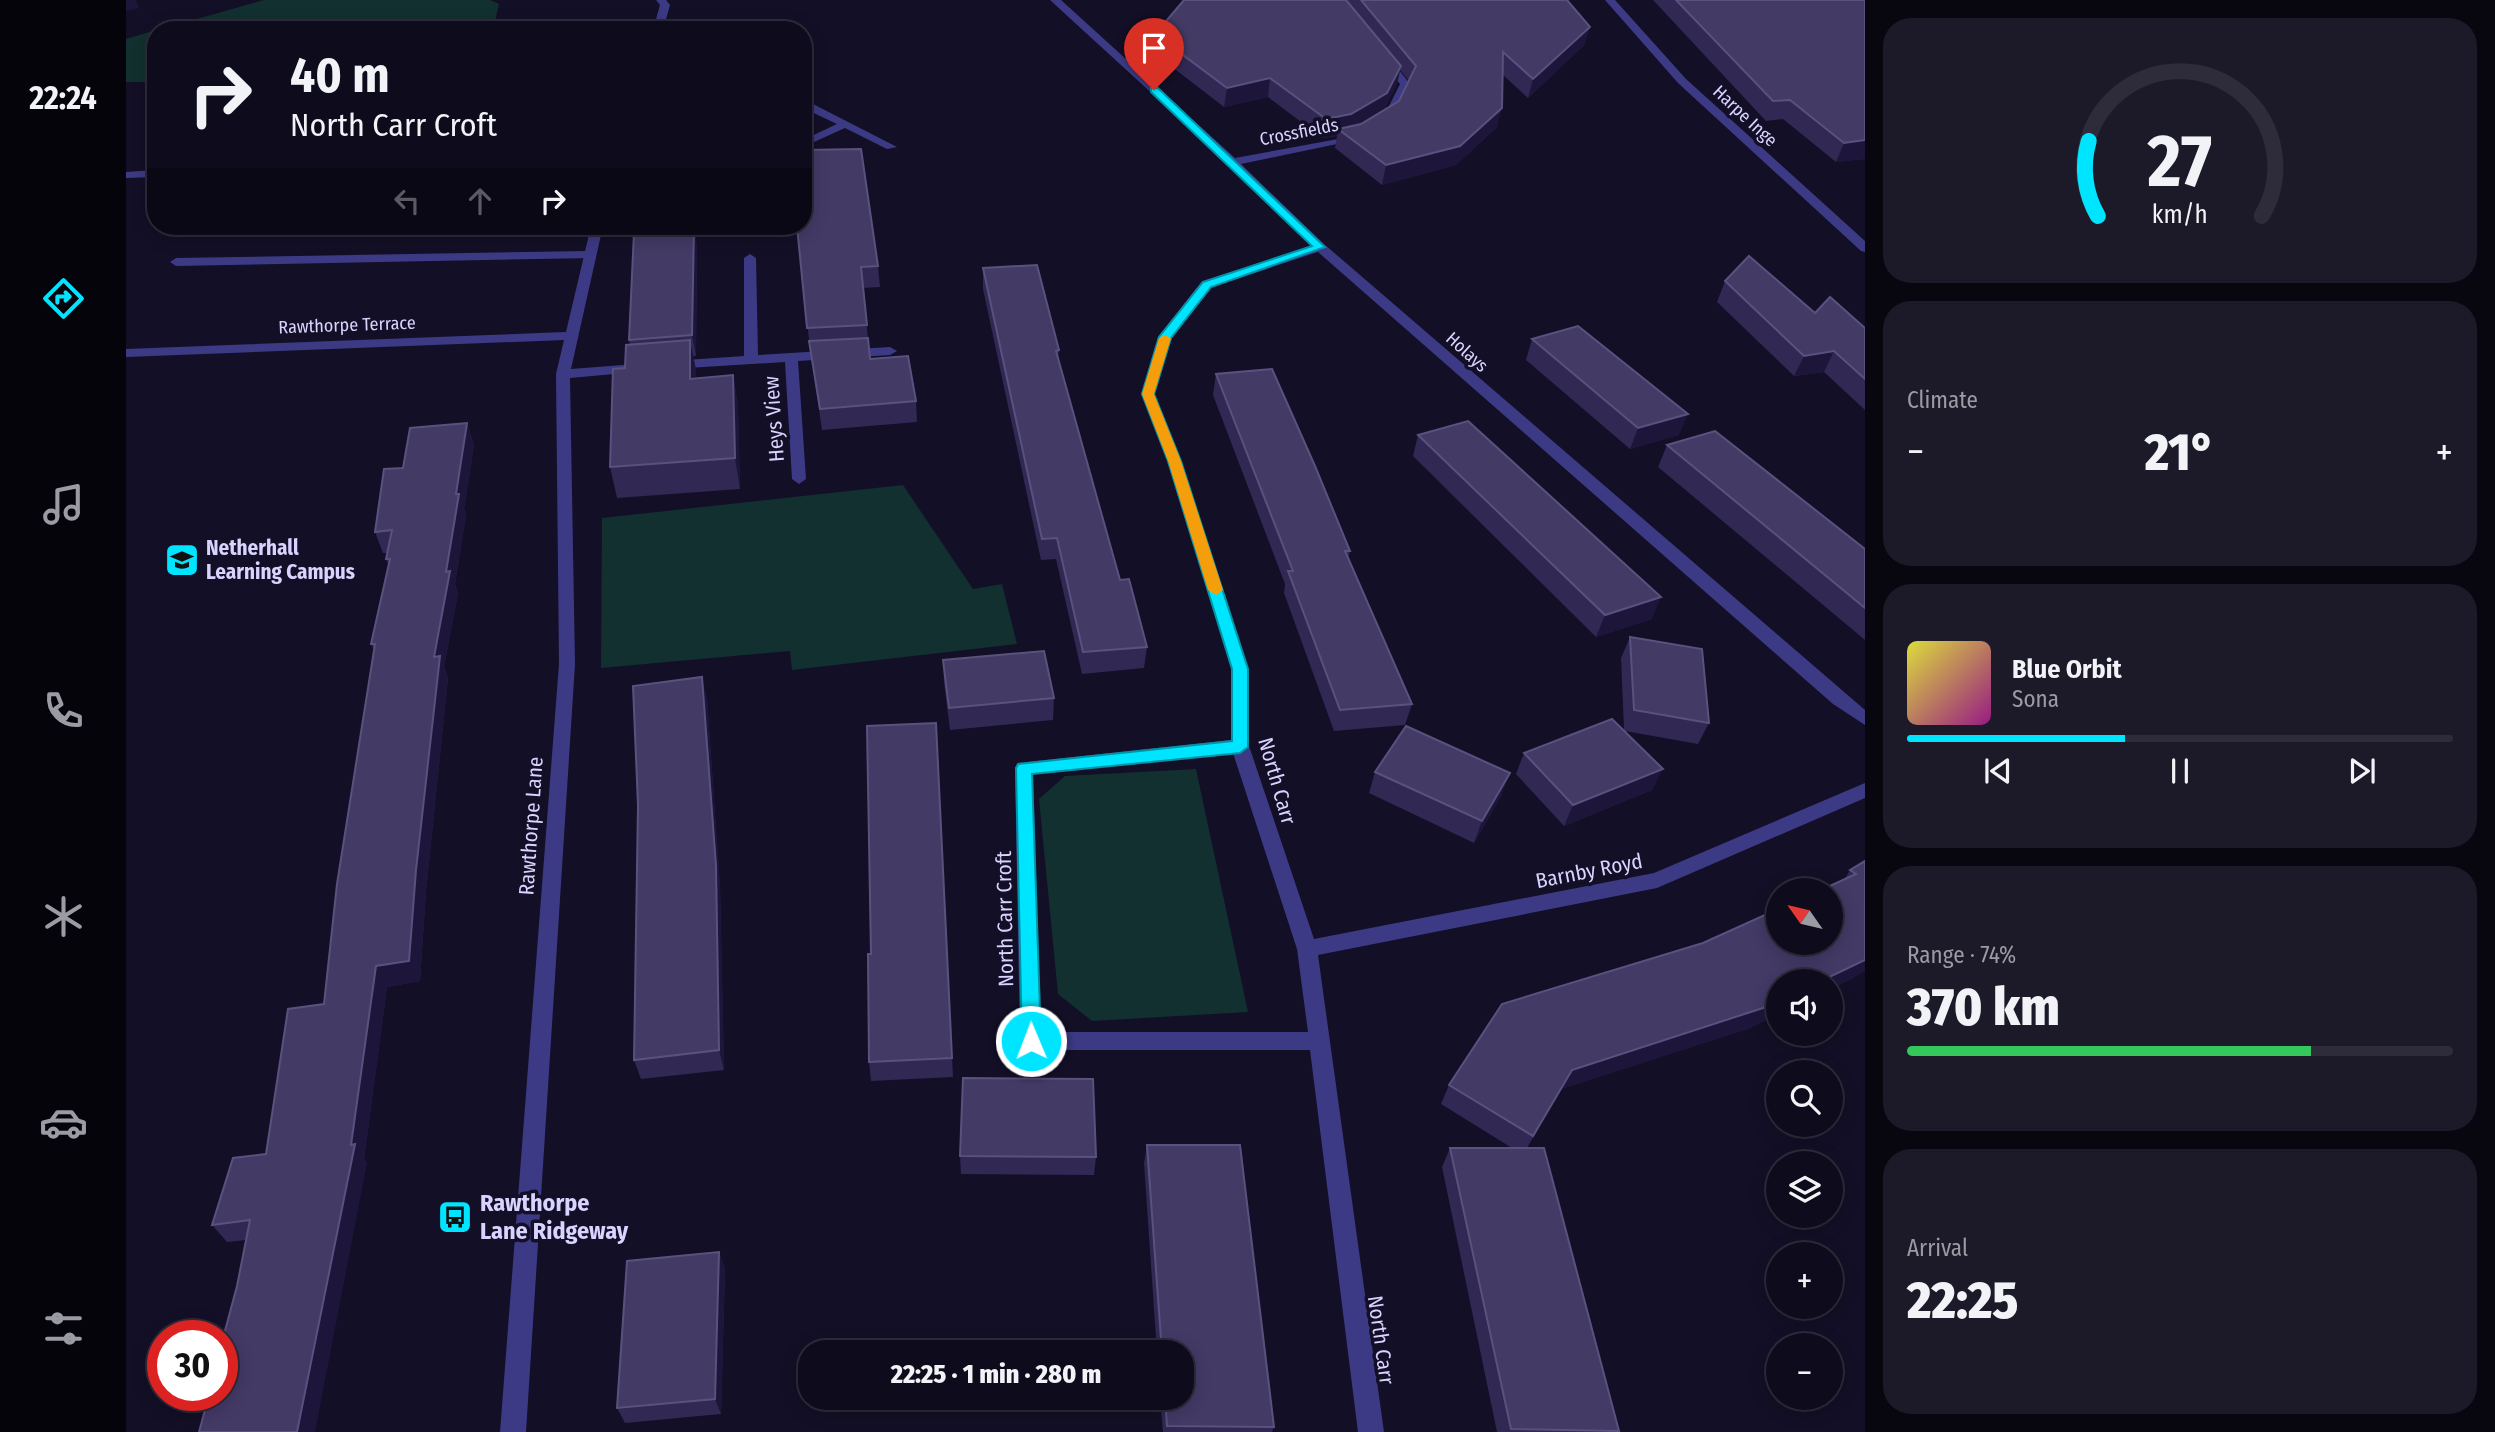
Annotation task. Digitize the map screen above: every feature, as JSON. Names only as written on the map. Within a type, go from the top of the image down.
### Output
[{"type":"street","points":[[661,0],[665,5],[661,21]]},
{"type":"street","name":"Holays","points":[[1055,0],[1233,162],[1320,247],[1766,638],[1865,719]]},
{"type":"street","name":"Harpe Inge","points":[[1610,0],[1682,81],[1865,248]]},
{"type":"street","name":"Crossfields","points":[[1233,162],[1352,139],[1390,116],[1405,84],[1379,52]]},
{"type":"street","points":[[812,107],[891,147]]},
{"type":"street","points":[[812,140],[846,124]]},
{"type":"street","points":[[126,175],[147,174]]},
{"type":"street","name":"Rawthorpe Lane","points":[[513,1432],[556,780],[567,664],[563,374],[594,235]]},
{"type":"street","name":"North Carr","points":[[1320,247],[1207,284],[1166,337],[1148,394],[1174,461],[1240,669],[1240,747],[1307,949],[1317,1041],[1371,1432]]},
{"type":"street","points":[[176,262],[588,255]]},
{"type":"street","name":"Heys View","points":[[750,258],[751,358]]},
{"type":"street","name":"Rawthorpe Terrace","points":[[126,353],[570,336]]},
{"type":"street","name":"Heys View","points":[[563,374],[751,358],[890,351]]},
{"type":"street","name":"Heys View","points":[[791,356],[799,479]]},
{"type":"street","name":"North Carr Croft","points":[[1240,747],[1024,768],[1031,1041],[1317,1041]]},
{"type":"street","name":"Barnby Royd","points":[[1307,949],[1657,880],[1865,790]]},
{"type":"green space","points":[[264,0],[490,0],[499,4],[495,21],[190,21]]},
{"type":"green space","points":[[147,33],[147,82],[126,82],[126,39]]},
{"type":"green space","points":[[903,485],[973,589],[1002,584],[1017,644],[792,670],[790,651],[601,668],[602,518]]},
{"type":"green space","points":[[1196,769],[1248,1012],[1092,1021],[1058,994],[1039,799],[1065,776]]},
{"type":"building","points":[[1184,0],[1346,0],[1401,66],[1387,93],[1351,114],[1326,119],[1270,78],[1227,88],[1155,34]]},
{"type":"building","points":[[1361,0],[1567,0],[1590,27],[1533,79],[1503,52],[1502,108],[1460,146],[1386,165],[1338,129],[1361,124],[1399,101],[1416,66]]},
{"type":"building","points":[[1676,0],[1865,0],[1865,140],[1844,143],[1790,100],[1773,101]]},
{"type":"building","points":[[861,149],[878,266],[861,267],[867,325],[807,328],[798,235],[812,235],[812,150]]},
{"type":"building","points":[[634,235],[694,235],[692,335],[629,340]]},
{"type":"building","points":[[1749,256],[1815,313],[1830,297],[1865,328],[1865,379],[1834,351],[1804,356],[1725,281]]},
{"type":"building","points":[[1037,265],[1059,350],[1056,351],[1120,580],[1129,579],[1147,647],[1083,652],[1057,538],[1042,539],[983,268]]},
{"type":"building","points":[[1578,326],[1688,414],[1638,428],[1532,339]]},
{"type":"building","points":[[868,338],[870,359],[908,356],[916,401],[820,409],[809,341]]},
{"type":"building","points":[[690,340],[690,379],[733,375],[735,458],[610,467],[613,369],[625,368],[626,345]]},
{"type":"building","points":[[1272,369],[1350,551],[1345,551],[1412,704],[1340,710],[1288,571],[1293,571],[1216,374]]},
{"type":"building","points":[[1468,421],[1661,597],[1605,615],[1418,435]]},
{"type":"building","points":[[467,423],[446,572],[450,571],[434,657],[440,656],[416,870],[409,961],[376,966],[351,1145],[355,1144],[297,1432],[199,1432],[205,1411],[238,1411],[238,1320],[228,1320],[250,1220],[212,1225],[233,1158],[266,1154],[288,1009],[324,1004],[337,884],[375,644],[371,644],[390,559],[386,559],[392,530],[375,532],[384,469],[403,468],[410,428]]},
{"type":"building","points":[[1715,431],[1865,549],[1865,608],[1667,445]]},
{"type":"building","points":[[1630,637],[1702,649],[1709,723],[1634,710]]},
{"type":"building","points":[[1044,651],[1054,698],[949,708],[943,660]]},
{"type":"building","points":[[702,677],[716,866],[719,1050],[634,1060],[638,805],[633,686]]},
{"type":"building","points":[[1612,719],[1663,769],[1573,805],[1524,753]]},
{"type":"building","points":[[936,723],[952,1058],[869,1062],[868,954],[871,954],[867,726]]},
{"type":"building","points":[[1406,726],[1510,773],[1482,821],[1375,772]]},
{"type":"building","points":[[1865,861],[1865,960],[1843,971],[1766,969],[1766,1007],[1572,1070],[1533,1136],[1449,1085],[1502,1004],[1703,943],[1766,914],[1766,956],[1843,956],[1843,880],[1856,874],[1850,870]]},
{"type":"building","points":[[963,1078],[1093,1079],[1096,1157],[960,1156]]},
{"type":"building","points":[[1147,1145],[1240,1145],[1274,1427],[1167,1426],[1166,1410],[1194,1410],[1194,1340],[1161,1340]]},
{"type":"building","points":[[1450,1148],[1544,1148],[1619,1431],[1511,1429]]},
{"type":"building","points":[[719,1252],[715,1399],[617,1408],[627,1261]]},
{"type":"slow traffic","points":[[1165,338],[1148,394],[1174,461],[1216,590]]},
{"type":"place","name":"Netherhall Learning Campus","points":[[182,560]]},
{"type":"place","name":"Rawthorpe Lane Ridgeway","points":[[455,1217]]},
{"type":"route","points":[[1031,1041],[1024,768],[1240,747],[1240,669],[1174,461],[1148,394],[1166,337],[1207,284],[1320,247],[1154,90]]}]
